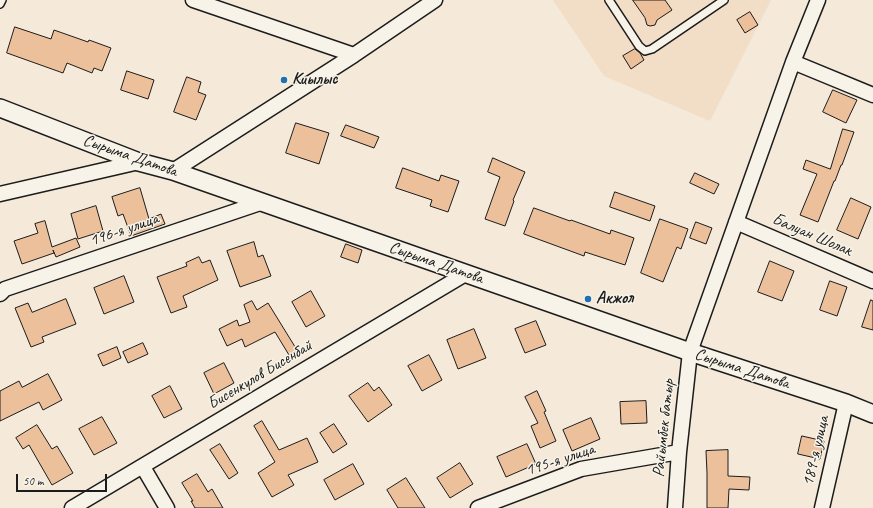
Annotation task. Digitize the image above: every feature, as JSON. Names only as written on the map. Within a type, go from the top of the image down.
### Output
[{"type":"street","points":[[193,0],[354,55]]},
{"type":"street","points":[[173,172],[354,55],[435,0]]},
{"type":"street","name":"Райымбек батыр","points":[[675,508],[679,452],[690,352],[792,62],[818,0]]},
{"type":"street","points":[[792,62],[873,95]]},
{"type":"street","name":"Сырыма Датова","points":[[0,108],[140,162],[467,273],[690,352],[846,403],[873,414]]},
{"type":"street","points":[[0,194],[140,162]]},
{"type":"street","name":"196-я улица","points":[[0,294],[5,289],[260,203]]},
{"type":"street","name":"Балуан Шолак","points":[[736,222],[873,281]]},
{"type":"street","name":"Бисенкулов Бисенбай","points":[[72,508],[467,273]]},
{"type":"street","name":"189-я улица","points":[[822,508],[846,403]]},
{"type":"street","name":"195-я улица","points":[[478,508],[582,469],[679,452]]},
{"type":"street","points":[[143,467],[167,508]]},
{"type":"lane","points":[[0,4],[2,0]]},
{"type":"lane","points":[[608,0],[645,51],[652,49],[724,0]]},
{"type":"shaded area","points":[[553,0],[771,0],[710,121],[604,76]]},
{"type":"building","points":[[633,0],[665,0],[672,10],[657,20],[655,25],[650,26],[647,25],[645,18]]},
{"type":"building","points":[[750,12],[758,25],[745,33],[737,20]]},
{"type":"building","points":[[15,27],[51,39],[54,30],[88,42],[89,40],[111,48],[102,71],[94,68],[92,73],[67,63],[63,73],[7,53]]},
{"type":"building","points":[[635,49],[640,53],[644,60],[631,69],[623,56]]},
{"type":"building","points":[[127,71],[154,80],[148,99],[121,90]]},
{"type":"building","points":[[187,77],[201,82],[198,92],[206,95],[196,120],[174,112]]},
{"type":"building","points":[[833,90],[857,100],[846,123],[823,112]]},
{"type":"building","points":[[296,123],[329,133],[319,164],[286,153]]},
{"type":"building","points":[[346,125],[379,137],[374,148],[341,136]]},
{"type":"building","points":[[843,129],[854,132],[818,222],[800,215],[817,174],[803,169],[806,160],[830,169]]},
{"type":"building","points":[[493,158],[525,172],[513,200],[514,201],[505,226],[485,219],[500,177],[488,172]]},
{"type":"building","points":[[403,168],[439,181],[441,175],[459,181],[448,212],[430,206],[432,200],[396,188]]},
{"type":"building","points":[[695,173],[719,184],[714,194],[690,183]]},
{"type":"building","points":[[140,188],[149,219],[161,214],[165,224],[131,236],[123,214],[118,216],[112,197]]},
{"type":"building","points":[[615,192],[655,206],[650,221],[610,207]]},
{"type":"building","points":[[851,198],[871,207],[858,239],[837,230]]},
{"type":"building","points":[[96,206],[103,231],[78,239],[71,214]]},
{"type":"building","points":[[534,208],[610,234],[611,230],[634,238],[625,265],[585,252],[584,256],[524,234]]},
{"type":"building","points":[[660,219],[688,229],[681,249],[677,247],[663,282],[641,273]]},
{"type":"building","points":[[45,221],[52,247],[76,238],[80,247],[56,257],[53,250],[54,253],[22,264],[14,241],[38,233],[35,224]]},
{"type":"building","points":[[696,222],[712,228],[706,244],[690,238]]},
{"type":"building","points":[[254,242],[258,257],[263,255],[271,276],[240,287],[227,251]]},
{"type":"building","points":[[346,244],[362,250],[358,263],[341,257]]},
{"type":"building","points":[[199,257],[202,263],[210,260],[218,280],[183,296],[187,307],[171,313],[157,277],[187,266],[186,263]]},
{"type":"building","points":[[770,261],[794,271],[782,301],[758,292]]},
{"type":"building","points":[[124,276],[134,302],[104,314],[94,288]]},
{"type":"building","points":[[830,281],[847,287],[837,316],[820,310]]},
{"type":"building","points":[[311,291],[325,316],[306,327],[292,302]]},
{"type":"building","points":[[66,299],[76,324],[42,337],[44,342],[31,347],[15,308],[28,303],[32,312]]},
{"type":"building","points":[[871,300],[873,301],[873,330],[862,327]]},
{"type":"building","points":[[252,301],[257,310],[268,303],[297,350],[289,355],[275,332],[245,347],[242,339],[227,346],[219,329],[237,320],[239,326],[250,322],[244,305]]},
{"type":"building","points":[[536,321],[546,345],[525,353],[515,329]]},
{"type":"building","points":[[474,329],[486,358],[458,369],[447,340]]},
{"type":"building","points":[[143,343],[148,354],[128,363],[123,352]]},
{"type":"building","points":[[117,347],[121,358],[103,366],[98,355]]},
{"type":"building","points":[[429,355],[442,380],[422,391],[408,366]]},
{"type":"building","points":[[224,363],[234,383],[214,394],[204,373]]},
{"type":"building","points":[[48,374],[62,400],[43,410],[39,402],[0,421],[0,391],[19,381],[22,387]]},
{"type":"building","points":[[368,383],[374,391],[379,387],[392,405],[368,422],[349,396]]},
{"type":"building","points":[[170,386],[182,409],[164,418],[152,396]]},
{"type":"building","points":[[537,391],[546,411],[544,412],[556,441],[540,448],[531,426],[538,423],[525,397]]},
{"type":"building","points":[[646,401],[647,423],[621,424],[620,402]]},
{"type":"building","points":[[102,417],[117,443],[94,455],[79,429]]},
{"type":"building","points":[[591,418],[600,439],[572,451],[563,430]]},
{"type":"building","points":[[262,421],[279,450],[307,438],[318,462],[288,475],[294,485],[272,497],[258,473],[275,462],[254,426]]},
{"type":"building","points":[[334,424],[347,444],[333,453],[320,433]]},
{"type":"building","points":[[37,425],[52,449],[57,446],[73,473],[52,485],[29,445],[23,449],[16,438]]},
{"type":"building","points":[[802,436],[824,441],[820,459],[798,454]]},
{"type":"building","points":[[220,444],[238,473],[229,479],[210,450]]},
{"type":"building","points":[[527,444],[536,464],[506,477],[497,457]]},
{"type":"building","points":[[728,450],[728,476],[750,477],[749,490],[729,489],[728,508],[707,508],[706,451]]},
{"type":"building","points":[[460,463],[473,484],[450,498],[437,478]]},
{"type":"building","points":[[353,464],[364,484],[335,500],[324,480]]},
{"type":"building","points":[[197,474],[208,492],[212,489],[223,508],[195,508],[191,501],[193,501],[182,483]]},
{"type":"building","points":[[406,478],[425,508],[398,508],[387,490]]},
{"type":"place","name":"Киылыс","points":[[284,80]]},
{"type":"place","name":"Акжол","points":[[588,299]]}]
